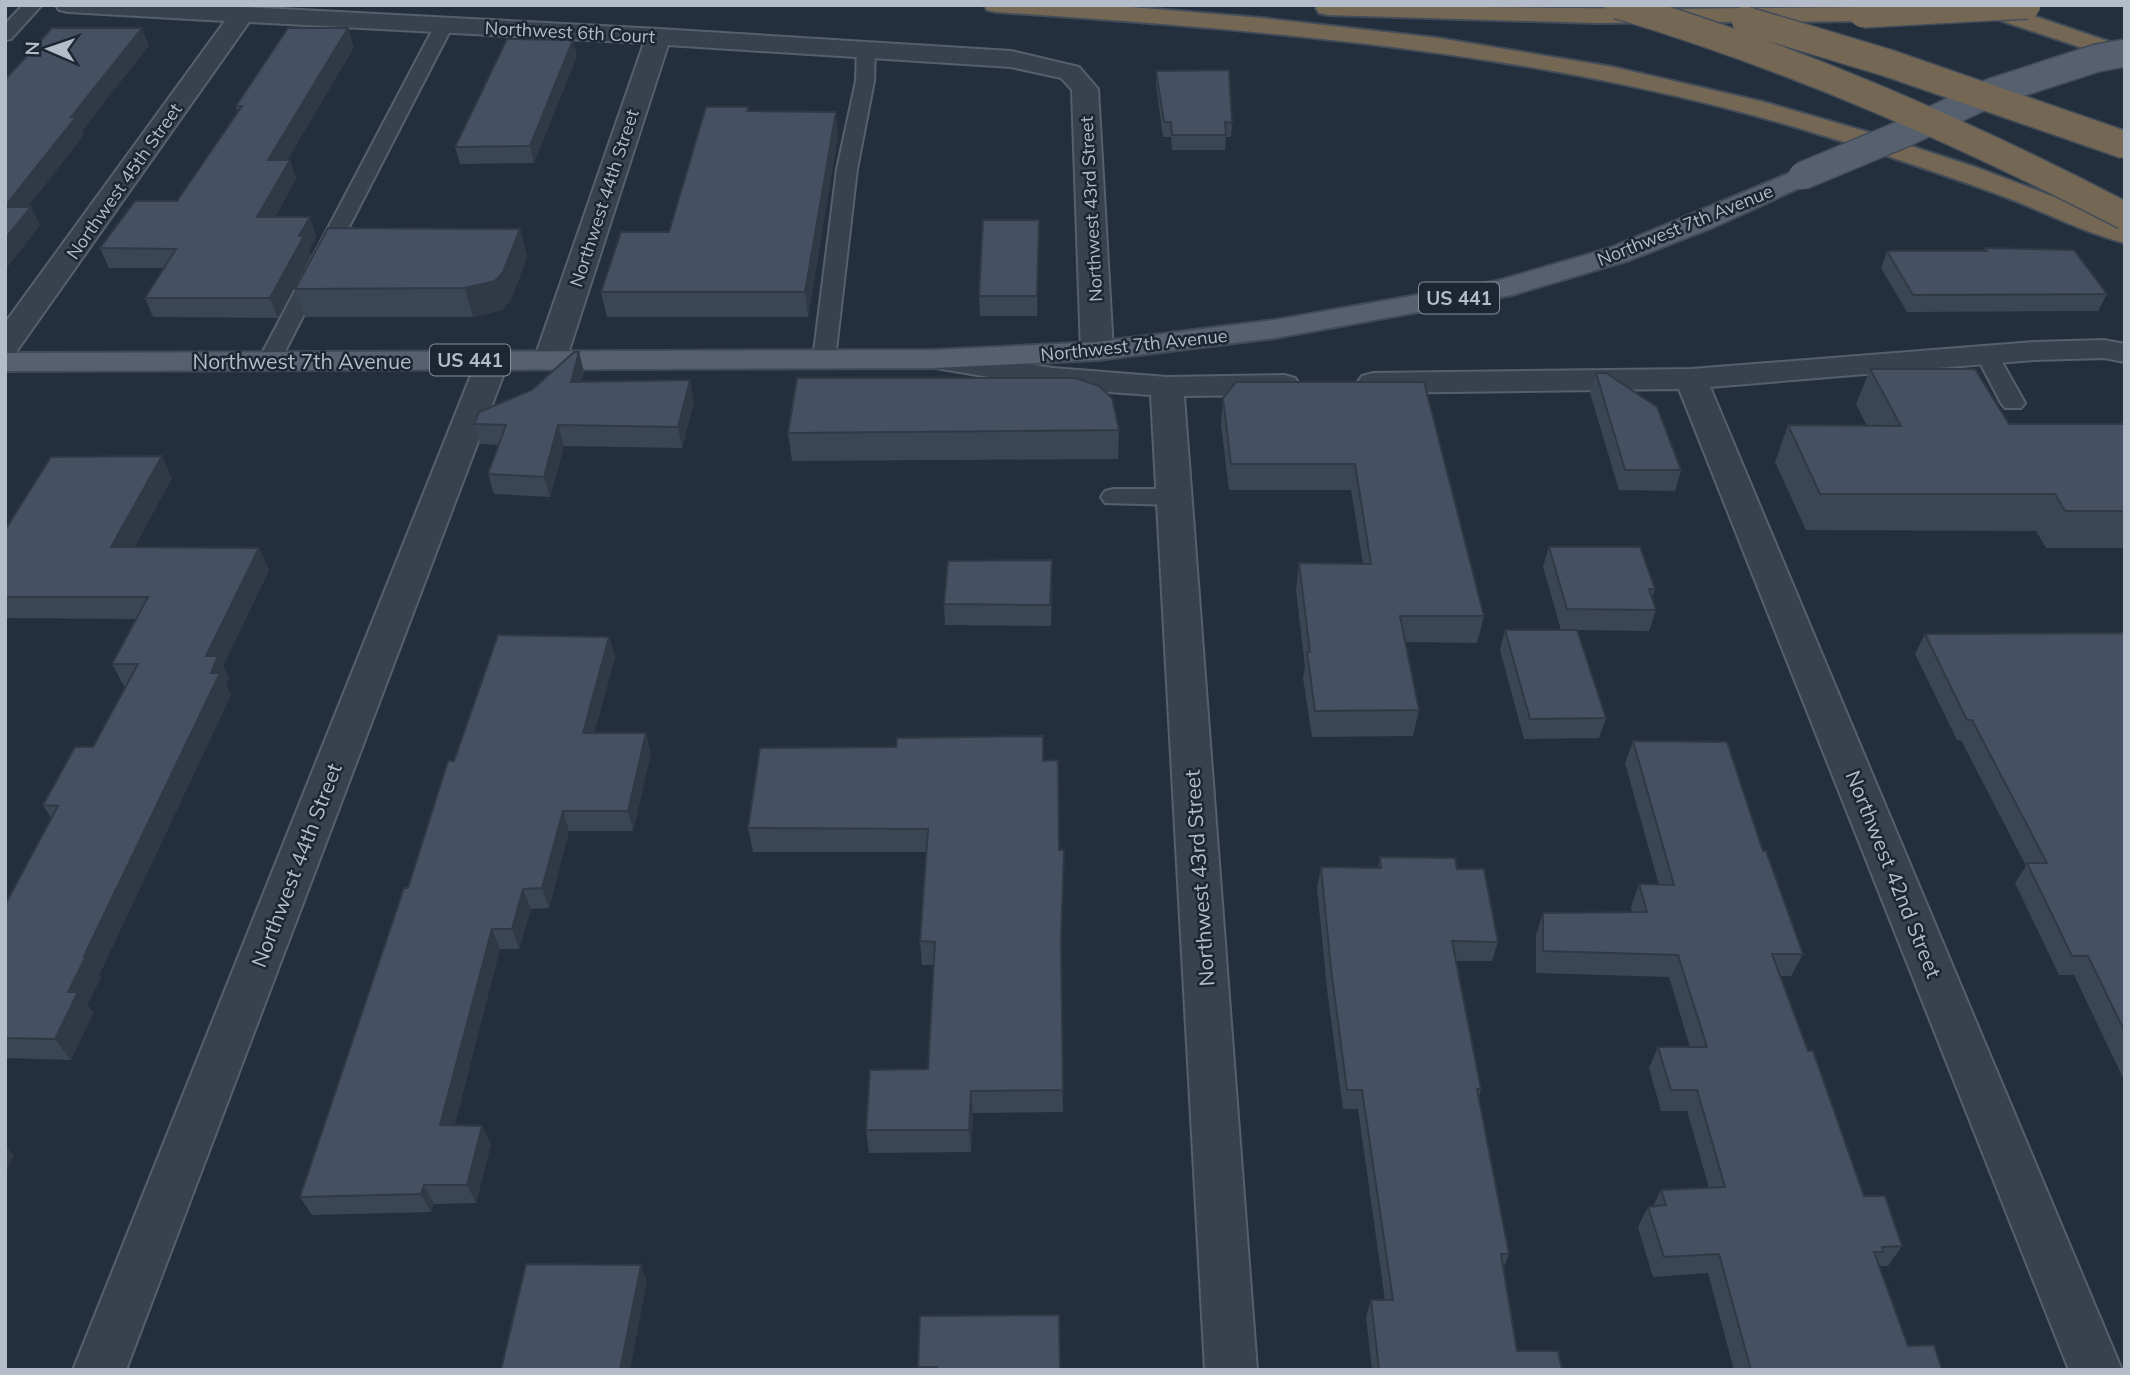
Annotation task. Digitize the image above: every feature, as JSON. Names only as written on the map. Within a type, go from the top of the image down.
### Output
[{"type":"highway","points":[[996,5],[1311,29],[1487,52],[1627,78],[1699,93],[1860,137],[1977,176],[2125,234]]},
{"type":"highway","points":[[1263,5],[1521,15],[1765,16],[1863,14],[2027,5]]},
{"type":"highway","points":[[1618,5],[1764,52],[1866,91],[2034,167],[2125,216]]},
{"type":"highway","points":[[1689,5],[1888,62],[2125,145]]},
{"type":"highway","points":[[1978,5],[2125,54]]},
{"type":"main road","name":"Northwest 7th Avenue","points":[[5,362],[935,359],[1097,351],[1275,329],[1501,289],[1620,254],[1704,221],[1992,92],[2097,58],[2125,54]]},
{"type":"street","name":"Northwest 6th Court","points":[[68,5],[866,48],[1011,59],[1070,72]]},
{"type":"street","name":"Northwest 45th Street","points":[[5,345],[242,15]]},
{"type":"street","name":"Northwest 44th Street","points":[[550,360],[659,36]]},
{"type":"street","name":"Northwest 43rd Street","points":[[1070,72],[1085,89],[1097,351]]},
{"type":"street","name":"Northwest 7th Avenue","points":[[935,359],[1053,378],[1167,387],[1691,379],[1987,355],[2104,349],[2125,353]]},
{"type":"street","name":"Northwest 44th Street","points":[[99,1370],[493,360]]},
{"type":"street","name":"Northwest 42nd Street","points":[[1691,379],[2096,1370]]},
{"type":"street","name":"Northwest 43rd Street","points":[[1167,387],[1231,1370]]},
{"type":"lane","points":[[5,35],[33,5]]},
{"type":"lane","points":[[269,361],[444,25]]},
{"type":"lane","points":[[824,359],[848,169],[865,81],[866,48]]},
{"type":"lane","points":[[1987,355],[2013,403]]},
{"type":"lane","points":[[1114,497],[1174,497]]},
{"type":"building","points":[[52,28],[142,28],[5,206],[5,80]]},
{"type":"building","points":[[288,28],[348,28],[268,160],[290,160],[257,217],[310,217],[299,236],[304,236],[270,298],[145,298],[176,249],[100,248],[135,201],[177,201],[242,106],[236,106]]},
{"type":"building","points":[[507,39],[573,40],[530,146],[455,147]]},
{"type":"building","points":[[1229,70],[1232,123],[1225,122],[1226,135],[1172,135],[1171,122],[1164,122],[1156,71]]},
{"type":"building","points":[[706,107],[748,107],[747,111],[836,112],[805,292],[601,292],[621,232],[669,232]]},
{"type":"building","points":[[5,207],[31,207],[5,239]]},
{"type":"building","points":[[983,220],[1039,220],[1037,296],[979,296]]},
{"type":"building","points":[[328,228],[520,229],[503,272],[495,281],[465,288],[295,289]]},
{"type":"building","points":[[1985,248],[2074,250],[2107,294],[1913,295],[1887,251],[1987,251]]},
{"type":"building","points":[[574,352],[579,352],[571,382],[690,380],[678,427],[558,425],[544,477],[488,474],[506,425],[474,424],[479,412],[532,390]]},
{"type":"building","points":[[1870,369],[1975,369],[2009,424],[2125,424],[2125,511],[2065,511],[2055,494],[1820,494],[1788,425],[1901,426]]},
{"type":"building","points":[[1596,373],[1606,373],[1657,407],[1681,470],[1625,470]]},
{"type":"building","points":[[797,378],[1076,378],[1099,386],[1112,398],[1119,430],[788,433]]},
{"type":"building","points":[[1236,382],[1424,382],[1484,616],[1400,616],[1419,710],[1315,711],[1299,563],[1371,564],[1355,464],[1231,464],[1223,398]]},
{"type":"building","points":[[162,456],[111,547],[259,548],[206,656],[218,656],[211,673],[220,673],[84,956],[68,992],[78,992],[55,1039],[5,1038],[5,905],[58,806],[43,805],[75,747],[93,747],[138,664],[112,664],[148,597],[5,597],[5,530],[51,457]]},
{"type":"building","points":[[1549,547],[1640,547],[1655,589],[1649,589],[1656,610],[1567,609]]},
{"type":"building","points":[[1052,560],[1050,605],[944,604],[948,561]]},
{"type":"building","points":[[1505,630],[1577,630],[1606,718],[1530,719]]},
{"type":"building","points":[[2125,633],[2125,1032],[2088,956],[2072,956],[2027,863],[2047,863],[1972,720],[1967,720],[1925,634]]},
{"type":"building","points":[[498,635],[609,637],[583,733],[646,733],[628,811],[563,811],[542,888],[523,889],[512,929],[492,929],[440,1125],[482,1126],[467,1185],[424,1185],[421,1194],[300,1197],[404,888],[408,888],[448,761],[454,761]]},
{"type":"building","points":[[1043,736],[1043,761],[1058,760],[1059,850],[1064,850],[1061,941],[1063,1090],[971,1091],[969,1130],[866,1130],[870,1070],[928,1069],[935,942],[920,941],[928,829],[748,828],[760,748],[896,747],[897,738]]},
{"type":"building","points":[[1633,741],[1727,742],[1763,851],[1766,851],[1803,954],[1772,954],[1808,1051],[1813,1051],[1864,1196],[1885,1196],[1902,1246],[1882,1247],[1883,1252],[1874,1252],[1908,1346],[1934,1345],[1942,1370],[1751,1370],[1719,1254],[1664,1257],[1648,1207],[1666,1205],[1661,1190],[1725,1187],[1697,1090],[1671,1090],[1658,1047],[1707,1047],[1678,955],[1543,951],[1543,913],[1647,912],[1639,884],[1674,885]]},
{"type":"building","points":[[1380,857],[1455,858],[1457,869],[1484,869],[1498,942],[1452,941],[1509,1254],[1501,1254],[1517,1351],[1558,1351],[1562,1370],[1379,1370],[1371,1300],[1393,1300],[1362,1090],[1347,1090],[1321,867],[1381,868]]},
{"type":"building","points":[[526,1264],[641,1265],[620,1370],[501,1370]]},
{"type":"building","points":[[1059,1315],[1060,1370],[937,1370],[937,1367],[918,1367],[920,1316]]}]
